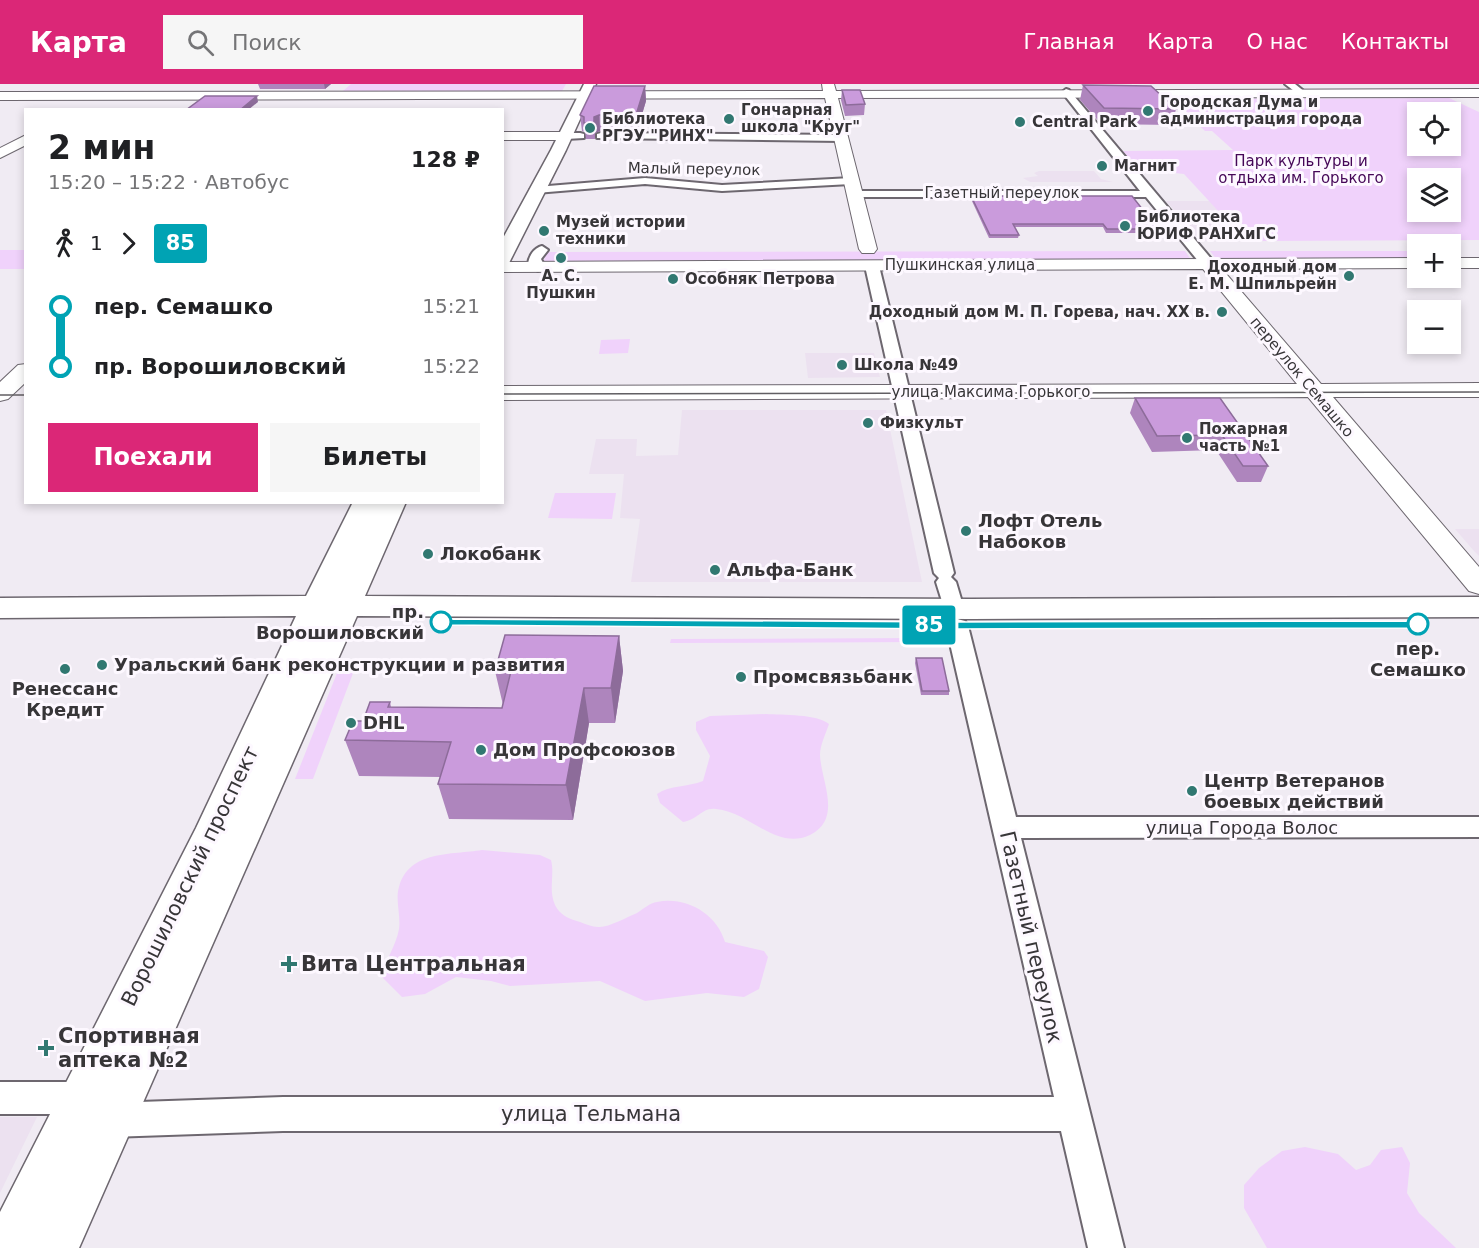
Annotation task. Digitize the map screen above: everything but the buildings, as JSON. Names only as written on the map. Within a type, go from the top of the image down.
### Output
[{"type":"main road","points":[[79,108],[120,84]]},
{"type":"main road","points":[[320,108],[347,84]]},
{"type":"main road","points":[[0,94],[335,95],[831,90],[1479,92]]},
{"type":"main road","name":"Газетный переулок","points":[[831,90],[870,257]]},
{"type":"main road","points":[[1064,90],[1479,92]]},
{"type":"main road","points":[[504,256],[536,190],[567,136],[580,91]]},
{"type":"main road","points":[[0,135],[24,137]]},
{"type":"main road","points":[[504,136],[567,136]]},
{"type":"main road","points":[[504,227],[567,136]]},
{"type":"main road","points":[[0,154],[24,138]]},
{"type":"main road","name":"Пушкинская улица","points":[[504,256],[540,258],[1201,256],[1407,249]]},
{"type":"main road","points":[[1461,249],[1479,249]]},
{"type":"main road","name":"Пушкинская улица","points":[[1201,256],[1407,263]]},
{"type":"main road","name":"переулок Семашко","points":[[1201,256],[1479,585]]},
{"type":"main road","points":[[1461,263],[1479,263]]},
{"type":"main road","points":[[0,395],[24,372]]},
{"type":"main road","name":"улица Максима Горького","points":[[504,393],[1479,390]]},
{"type":"main road","points":[[0,395],[24,397]]},
{"type":"main road","name":"Ворошиловский проспект","points":[[10,1248],[96,1109],[326,614],[365,504]]},
{"type":"main road","name":"Ворошиловский проспект","points":[[326,614],[392,504]]},
{"type":"main road","points":[[0,623],[950,597],[1479,607]]},
{"type":"main road","points":[[950,597],[1479,624]]},
{"type":"main road","points":[[0,608],[326,614]]},
{"type":"main road","name":"Ворошиловский проспект","points":[[52,1248],[96,1109]]},
{"type":"street","points":[[1289,84],[1301,92]]},
{"type":"street","name":"переулок Семашко","points":[[1064,90],[1201,256]]},
{"type":"street","points":[[601,136],[842,138]]},
{"type":"street","name":"Малый переулок","points":[[536,190],[645,182],[729,188],[853,187]]},
{"type":"street","name":"Газетный переулок","points":[[853,187],[1149,194]]},
{"type":"street","name":"Газетный переулок","points":[[870,257],[1106,1248]]},
{"type":"street","name":"улица Города Волос","points":[[1005,828],[1479,827]]},
{"type":"street","name":"улица Тельмана","points":[[0,1098],[96,1109],[283,1114],[1073,1114]]},
{"type":"shaded area","points":[[1039,171],[1094,171],[1101,179],[1113,182],[1030,182],[1023,178],[1038,176],[1034,173]]},
{"type":"shaded area","points":[[1166,201],[1210,201],[1246,241],[1201,241]]},
{"type":"shaded area","name":"Школа №49","points":[[805,353],[874,353],[880,377],[808,378]]},
{"type":"shaded area","points":[[682,410],[886,410],[922,582],[631,582],[640,519],[620,518],[624,474],[589,474],[596,439],[637,439],[636,456],[678,455]]},
{"type":"shaded area","points":[[1455,529],[1479,529],[1479,556],[1474,551]]},
{"type":"shaded area","points":[[0,1117],[37,1117],[0,1193]]},
{"type":"green space","points":[[351,84],[566,84],[562,91],[343,91]]},
{"type":"green space","name":"Парк культуры и отдыха им. Горького","points":[[1449,98],[1458,102],[1407,102],[1407,156],[1461,156],[1461,104],[1479,112],[1479,240],[1461,240],[1461,234],[1407,234],[1407,240],[1246,241],[1184,174],[1166,172],[1160,166],[1136,166],[1123,151],[1233,150],[1212,131],[1205,131],[1170,99]]},
{"type":"green space","points":[[0,250],[24,250],[24,269],[0,269]]},
{"type":"green space","points":[[1185,251],[1192,261],[543,263],[547,252]]},
{"type":"green space","points":[[1210,251],[1407,251],[1407,260],[1217,260]]},
{"type":"green space","points":[[630,339],[628,353],[599,354],[601,340]]},
{"type":"green space","points":[[555,493],[616,493],[612,519],[548,518]]},
{"type":"green space","points":[[921,638],[922,642],[670,643],[671,639]]},
{"type":"green space","points":[[339,668],[355,668],[313,779],[295,779]]},
{"type":"green space","points":[[766,714],[816,718],[829,724],[820,755],[828,810],[826,819],[820,828],[798,839],[786,838],[774,835],[728,812],[716,809],[707,810],[683,822],[660,803],[657,794],[662,791],[703,781],[710,756],[696,730],[696,722],[710,716]]},
{"type":"green space","points":[[482,850],[540,855],[551,860],[552,893],[555,905],[562,914],[591,926],[602,927],[612,924],[657,902],[679,902],[699,909],[715,923],[725,942],[764,951],[768,957],[759,989],[744,997],[707,993],[645,1001],[600,981],[510,986],[491,981],[456,977],[425,994],[402,997],[382,977],[399,929],[398,892],[404,875],[412,866],[433,856]]},
{"type":"green space","points":[[1305,1147],[1338,1154],[1356,1170],[1370,1165],[1381,1150],[1402,1147],[1410,1163],[1407,1193],[1419,1213],[1456,1248],[1267,1248],[1244,1208],[1244,1185],[1259,1168],[1282,1151]]},
{"type":"tram line","points":[[504,394],[1479,392]]},
{"type":"tram line","points":[[0,395],[24,395]]},
{"type":"bus line","name":"85","points":[[441,622],[957,626],[1418,624]]},
{"type":"place","name":"Городская Дума и администрация города","points":[[1148,111]]},
{"type":"place","name":"Гончарная школа \"Круг\"","points":[[729,119]]},
{"type":"place","name":"Central Park","points":[[1020,122]]},
{"type":"place","name":"Библиотека РГЭУ \"РИНХ\"","points":[[590,128]]},
{"type":"place","name":"Магнит","points":[[1102,166]]},
{"type":"place","name":"Библиотека ЮРИФ РАНХиГС","points":[[1125,226]]},
{"type":"place","name":"Музей истории техники","points":[[544,231]]},
{"type":"place","name":"А. С. Пушкин","points":[[561,258]]},
{"type":"place","name":"Доходный дом Е. М. Шпильрейн","points":[[1349,276]]},
{"type":"place","name":"Особняк Петрова","points":[[673,279]]},
{"type":"place","name":"Доходный дом М. П. Горева, нач. ХХ в.","points":[[1222,312]]},
{"type":"place","name":"Школа №49","points":[[842,365]]},
{"type":"place","name":"Физкульт","points":[[868,423]]},
{"type":"place","name":"Пожарная часть №1","points":[[1187,438]]},
{"type":"place","name":"Лофт Отель Набоков","points":[[966,531]]},
{"type":"place","name":"Локобанк","points":[[428,554]]},
{"type":"place","name":"Альфа-Банк","points":[[715,570]]},
{"type":"place","name":"пр. Ворошиловский","points":[[441,622]]},
{"type":"place","name":"пер. Семашко","points":[[1418,624]]},
{"type":"place","name":"Уральский банк реконструкции и развития","points":[[102,665]]},
{"type":"place","name":"Ренессанс Кредит","points":[[65,669]]},
{"type":"place","name":"Промсвязьбанк","points":[[741,677]]},
{"type":"place","name":"DHL","points":[[351,723]]},
{"type":"place","name":"Дом Профсоюзов","points":[[481,750]]},
{"type":"place","name":"Центр Ветеранов боевых действий","points":[[1192,791]]},
{"type":"place","name":"Вита Центральная","points":[[289,964]]},
{"type":"place","name":"Спортивная аптека №2","points":[[46,1048]]}]
